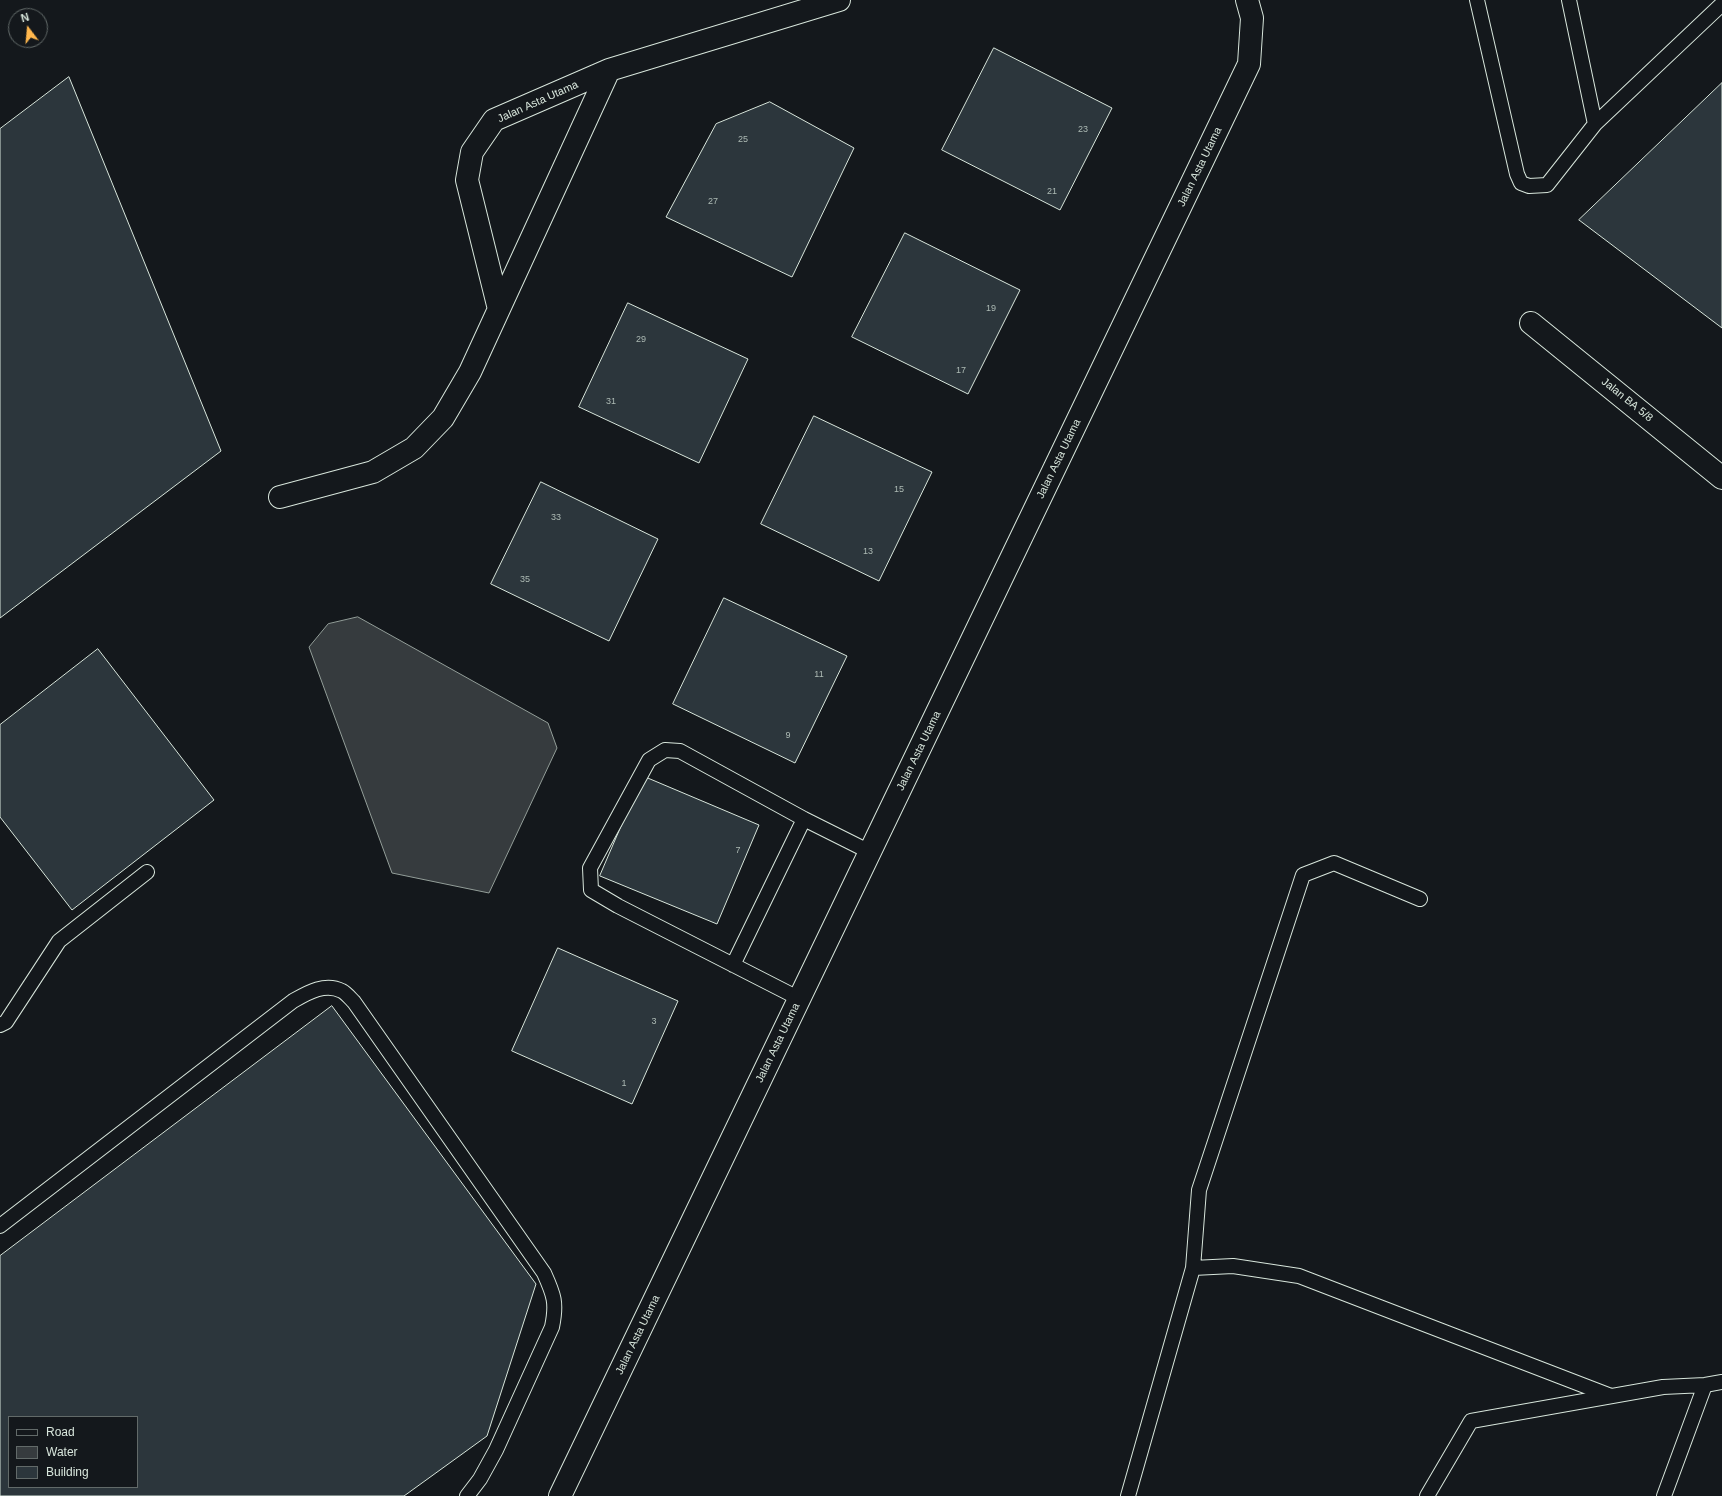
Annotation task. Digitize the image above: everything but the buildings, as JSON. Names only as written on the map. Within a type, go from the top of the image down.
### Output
[{"type":"street","name":"Jalan Asta Utama","points":[[499,308],[467,180],[472,152],[494,120],[609,70],[839,0]]},
{"type":"street","name":"Jalan Asta Utama","points":[[560,1496],[1249,64],[1252,18],[1247,0]]},
{"type":"street","points":[[280,497],[373,472],[414,448],[443,418],[470,372],[609,70]]},
{"type":"street","name":"Jalan BA 5/8","points":[[1531,323],[1722,478]]},
{"type":"lane","points":[[1476,0],[1517,174],[1520,183],[1529,186],[1547,184],[1595,124],[1722,4]]},
{"type":"lane","points":[[1569,0],[1595,124]]},
{"type":"lane","points":[[800,999],[618,906],[592,890],[590,868],[649,760],[664,750],[680,751],[804,819],[870,852]]},
{"type":"lane","points":[[733,964],[804,819]]},
{"type":"lane","points":[[1128,1496],[1193,1268],[1199,1190],[1303,875],[1334,864],[1420,900]]},
{"type":"lane","points":[[0,1025],[6,1022],[59,941],[147,872]]},
{"type":"lane","points":[[0,1226],[293,1000],[311,991],[326,987],[341,991],[354,1002],[540,1266],[552,1291],[556,1310],[552,1327],[496,1450],[480,1479],[467,1496]]},
{"type":"lane","points":[[1193,1268],[1233,1266],[1299,1276],[1611,1396]]},
{"type":"lane","points":[[1427,1496],[1471,1421],[1663,1386],[1705,1385],[1722,1382]]},
{"type":"lane","points":[[1664,1496],[1705,1385]]},
{"type":"water","points":[[358,617],[548,723],[557,748],[489,893],[392,873],[309,647],[328,624]]}]
